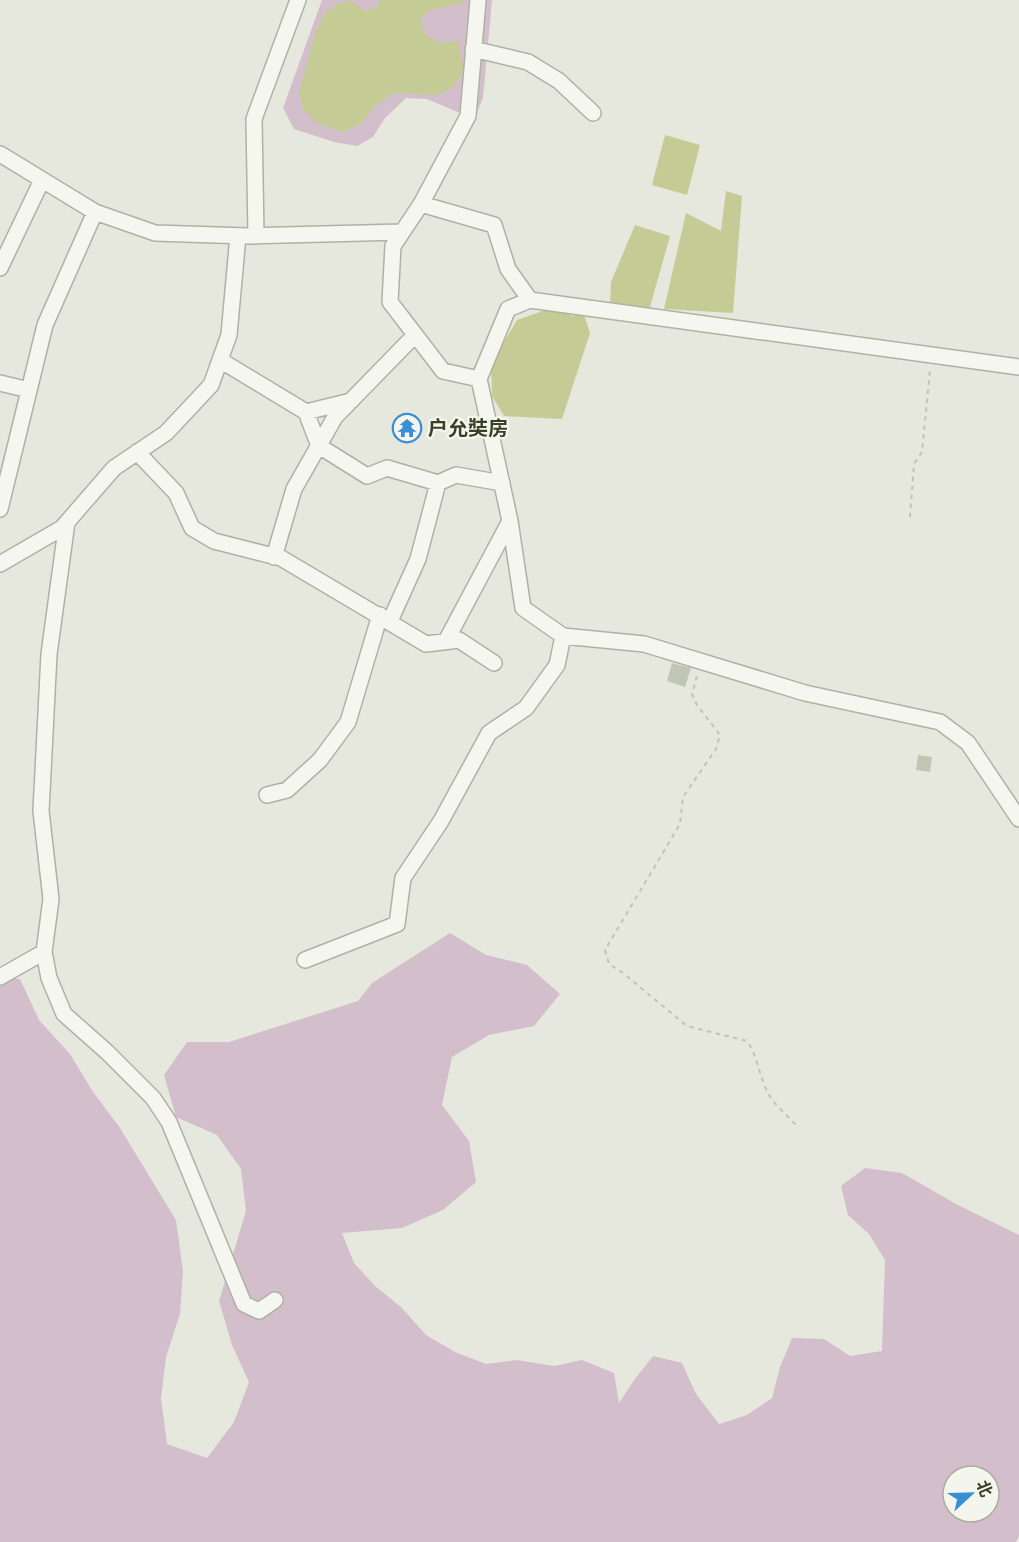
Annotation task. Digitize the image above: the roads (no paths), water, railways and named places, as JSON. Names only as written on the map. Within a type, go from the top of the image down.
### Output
[{"type":"street","points":[[256,236],[254,119],[298,0]]},
{"type":"street","points":[[478,0],[468,116],[421,204],[393,246],[390,302],[443,371],[479,379]]},
{"type":"street","points":[[473,50],[528,62],[559,81],[593,113]]},
{"type":"street","points":[[0,154],[95,212],[154,233],[256,236],[402,232]]},
{"type":"street","points":[[0,268],[42,180]]},
{"type":"street","points":[[421,204],[494,225],[508,269],[530,300]]},
{"type":"street","points":[[0,509],[45,325],[95,212]]},
{"type":"street","points":[[0,564],[62,528],[114,468],[166,433],[211,386],[229,335],[238,236]]},
{"type":"street","points":[[1019,367],[530,300],[508,309],[479,379],[510,521],[523,608],[563,636],[644,644],[805,693],[940,722],[968,743],[1019,819]]},
{"type":"street","points":[[274,556],[294,489],[335,417],[415,335]]},
{"type":"street","points":[[220,360],[306,412],[319,446],[367,476],[387,468],[438,483],[456,475],[502,483]]},
{"type":"street","points":[[0,383],[29,390]]},
{"type":"street","points":[[306,412],[351,401]]},
{"type":"street","points":[[137,452],[176,493],[192,528],[214,541],[281,558],[426,644],[459,640],[494,663]]},
{"type":"street","points":[[267,795],[287,790],[320,760],[348,722],[385,618],[418,559],[438,483]]},
{"type":"street","points":[[446,642],[510,521]]},
{"type":"street","points":[[67,522],[49,654],[40,811],[51,899],[44,951],[49,978],[64,1014],[145,1090],[170,1122],[244,1304],[259,1311],[275,1300]]},
{"type":"street","points":[[305,960],[397,924],[403,878],[441,821],[489,733],[526,708],[557,665],[563,636]]},
{"type":"street","points":[[0,977],[44,951]]},
{"type":"place","name":"户允奘房","points":[[407,428]]}]
